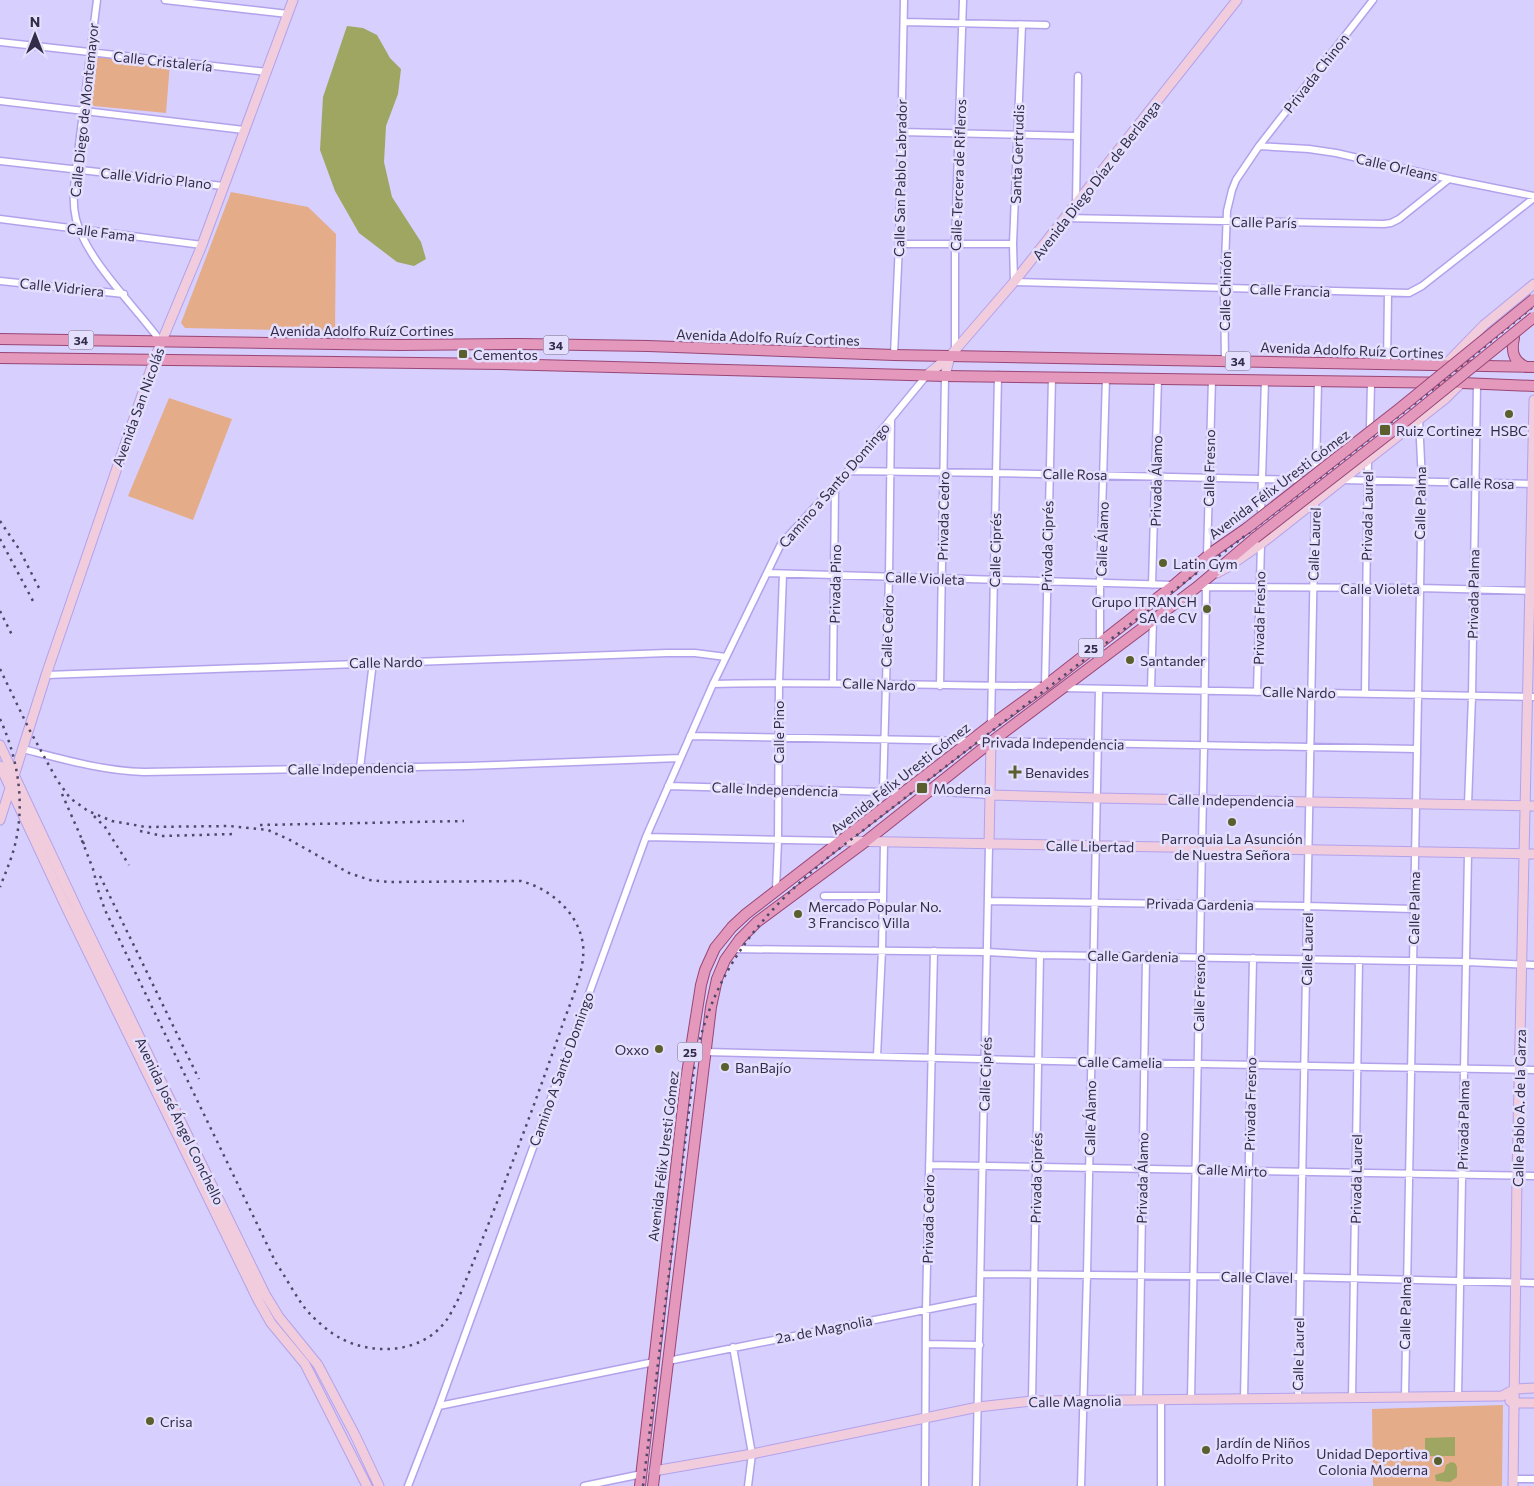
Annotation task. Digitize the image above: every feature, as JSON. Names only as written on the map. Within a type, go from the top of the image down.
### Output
[{"type":"main road","name":"Avenida Félix Uresti Gómez","points":[[640,1486],[684,1090],[705,970],[715,948],[732,927],[776,890],[1174,585],[1209,555],[1247,528],[1399,409],[1534,299]]},
{"type":"main road","name":"Avenida Félix Uresti Gómez","points":[[653,1486],[714,991],[720,970],[732,949],[757,922],[865,842],[991,742],[1201,587],[1212,575],[1258,541],[1534,317]]},
{"type":"main road","points":[[1514,338],[1513,354],[1518,362],[1530,367]]},
{"type":"main road","name":"Avenida Adolfo Ruíz Cortines","points":[[0,339],[630,346],[894,355],[953,353],[1478,368],[1530,367]]},
{"type":"main road","name":"34","points":[[0,358],[501,364],[945,376],[1462,383],[1534,386]]},
{"type":"street","name":"Calle Diego de Montemayor","points":[[96,0],[76,169],[74,205],[80,230],[91,252],[162,342]]},
{"type":"street","points":[[165,0],[206,2],[288,14]]},
{"type":"street","name":"Avenida San Nicolás","points":[[0,820],[46,675],[154,360],[202,245],[293,0]]},
{"type":"street","name":"Calle San Pablo Labrador","points":[[894,355],[899,244],[904,0]]},
{"type":"street","name":"Calle Tercera de Rifleros","points":[[953,353],[964,0]]},
{"type":"street","name":"Avenida Diego Díaz de Berlanga","points":[[927,375],[953,353],[1014,282],[1238,0]]},
{"type":"street","name":"Privada Chinon","points":[[1226,221],[1232,190],[1246,164],[1373,0]]},
{"type":"street","points":[[904,22],[1046,25]]},
{"type":"street","name":"Santa Gertrudis","points":[[1014,282],[1013,244],[1022,25]]},
{"type":"street","name":"Calle Cristalería","points":[[0,42],[267,72]]},
{"type":"street","points":[[1076,204],[1078,76]]},
{"type":"street","points":[[0,101],[244,130]]},
{"type":"street","points":[[901,132],[1077,136]]},
{"type":"street","name":"Calle Orleans","points":[[1259,146],[1336,153],[1534,197]]},
{"type":"street","name":"Calle Vidrio Plano","points":[[0,161],[223,186]]},
{"type":"street","name":"Calle París","points":[[1064,218],[1384,224],[1399,219],[1449,179]]},
{"type":"street","name":"Calle Francia","points":[[1014,282],[1409,293],[1415,291],[1534,197]]},
{"type":"street","name":"Calle Fama","points":[[0,219],[202,245]]},
{"type":"street","name":"Calle Chinón","points":[[1225,360],[1224,289],[1226,221]]},
{"type":"street","points":[[899,244],[1013,244]]},
{"type":"street","name":"Calle Vidriera","points":[[0,281],[124,294]]},
{"type":"street","points":[[1209,555],[1220,542],[1303,480],[1425,383],[1484,325],[1534,284]]},
{"type":"street","points":[[1387,364],[1388,293]]},
{"type":"street","points":[[1258,541],[1315,500],[1419,419],[1534,323]]},
{"type":"street","points":[[1484,325],[1484,340],[1490,347],[1500,350]]},
{"type":"street","name":"Avenida Diego Díaz de Berlanga","points":[[945,376],[953,353]]},
{"type":"street","name":"Camino a Santo Domingo","points":[[726,656],[781,544],[848,471],[927,375]]},
{"type":"street","name":"Privada Cedro","points":[[940,686],[945,376]]},
{"type":"street","name":"Calle Ciprés","points":[[991,724],[998,376]]},
{"type":"street","name":"Privada Ciprés","points":[[1044,686],[1052,377]]},
{"type":"street","name":"Calle Álamo","points":[[1100,641],[1106,377]]},
{"type":"street","name":"Privada Álamo","points":[[1152,584],[1158,378]]},
{"type":"street","name":"Calle Fresno","points":[[1209,555],[1212,379]]},
{"type":"street","points":[[1261,512],[1265,380]]},
{"type":"street","points":[[1316,469],[1318,382]]},
{"type":"street","points":[[1370,426],[1371,382]]},
{"type":"street","name":"Privada Palma","points":[[1468,805],[1472,696],[1477,384]]},
{"type":"street","points":[[1410,394],[1416,394],[1421,398],[1419,419]]},
{"type":"street","name":"Calle Pablo A. de la Garza","points":[[1513,1482],[1522,964],[1530,806],[1534,400]]},
{"type":"street","name":"Calle Cedro","points":[[883,792],[891,419]]},
{"type":"street","name":"Calle Palma","points":[[1405,1397],[1422,482],[1419,419]]},
{"type":"street","name":"Privada Laurel","points":[[1364,694],[1368,458]]},
{"type":"street","name":"Calle Rosa","points":[[848,471],[1303,480]]},
{"type":"street","name":"Calle Rosa","points":[[1341,480],[1533,484]]},
{"type":"street","name":"Privada Pino","points":[[834,683],[835,486]]},
{"type":"street","name":"Calle Laurel","points":[[1298,1398],[1315,500]]},
{"type":"street","name":"Privada Fresno","points":[[1257,692],[1258,541]]},
{"type":"street","name":"Calle Violeta","points":[[767,573],[1174,585]]},
{"type":"street","name":"Calle Pino","points":[[776,890],[779,682],[783,574]]},
{"type":"street","name":"Calle Fresno","points":[[1191,1399],[1205,690],[1201,587]]},
{"type":"street","name":"Calle Violeta","points":[[1201,587],[1419,588],[1532,591]]},
{"type":"street","points":[[1151,690],[1154,620]]},
{"type":"street","name":"Calle Nardo","points":[[46,675],[667,653],[726,656]]},
{"type":"street","name":"Camino A Santo Domingo","points":[[408,1486],[439,1406],[646,838],[726,656]]},
{"type":"street","points":[[360,768],[373,662]]},
{"type":"street","name":"Calle Nardo","points":[[713,684],[779,682],[940,686],[1044,686]]},
{"type":"street","name":"Calle Nardo","points":[[1063,688],[1531,697]]},
{"type":"street","name":"Calle Álamo","points":[[1081,1486],[1099,689]]},
{"type":"street","name":"Privada Independencia","points":[[690,736],[778,736],[970,742],[1417,749]]},
{"type":"street","name":"Calle Ciprés","points":[[976,1486],[991,742]]},
{"type":"street","name":"Avenida José Ángel Conchello","points":[[0,745],[80,915],[265,1294],[279,1317],[318,1365],[355,1434],[379,1486]]},
{"type":"street","name":"Calle Independencia","points":[[23,749],[126,771],[360,768],[680,758]]},
{"type":"street","name":"Avenida José Ángel Conchello","points":[[0,766],[258,1300],[271,1323],[305,1364],[367,1486]]},
{"type":"street","name":"Calle Independencia","points":[[668,786],[883,792]]},
{"type":"street","name":"Calle Independencia","points":[[928,791],[1096,798],[1530,806]]},
{"type":"street","points":[[883,792],[904,793]]},
{"type":"street","name":"Calle Libertad","points":[[646,838],[1529,854]]},
{"type":"street","points":[[877,1056],[882,950],[884,843]]},
{"type":"street","name":"Privada Palma","points":[[1458,1397],[1468,853]]},
{"type":"street","points":[[824,896],[882,896]]},
{"type":"street","name":"Privada Gardenia","points":[[988,901],[1413,909]]},
{"type":"street","name":"Calle Gardenia","points":[[732,949],[987,952],[1040,955],[1467,962],[1534,965]]},
{"type":"street","name":"Privada Cedro","points":[[925,1486],[926,1309],[934,951]]},
{"type":"street","name":"Privada Ciprés","points":[[1032,1401],[1040,955]]},
{"type":"street","name":"Privada Álamo","points":[[1139,1400],[1146,956]]},
{"type":"street","name":"Privada Fresno","points":[[1244,1399],[1253,958]]},
{"type":"street","name":"Privada Laurel","points":[[1352,1398],[1359,960]]},
{"type":"street","name":"Calle Camelia","points":[[706,1052],[1091,1062],[1534,1070]]},
{"type":"street","name":"Calle Mirto","points":[[929,1165],[1534,1176]]},
{"type":"street","name":"Calle Clavel","points":[[981,1274],[1300,1277],[1534,1283]]},
{"type":"street","name":"2a. de Magnolia","points":[[668,1361],[980,1299]]},
{"type":"street","points":[[926,1344],[980,1345]]},
{"type":"street","points":[[733,1347],[752,1454],[748,1486]]},
{"type":"street","points":[[439,1406],[654,1362]]},
{"type":"street","name":"Calle Magnolia","points":[[654,1471],[752,1454],[978,1407],[1032,1401],[1502,1396],[1515,1390],[1534,1388]]},
{"type":"street","points":[[1502,1396],[1514,1403],[1534,1403]]},
{"type":"street","points":[[1161,1400],[1161,1486]]},
{"type":"street","points":[[584,1486],[642,1474]]},
{"type":"street","points":[[1513,1482],[1534,1479]]},
{"type":"shaded area","points":[[347,26],[363,28],[377,35],[390,58],[401,69],[398,94],[386,126],[384,162],[392,197],[421,242],[426,259],[414,266],[397,262],[359,233],[335,191],[320,150],[323,97]]},
{"type":"shaded area","points":[[99,56],[170,63],[166,113],[94,106],[89,101],[94,60]]},
{"type":"shaded area","points":[[231,192],[308,207],[336,234],[335,331],[185,328],[181,323]]},
{"type":"shaded area","points":[[169,398],[232,419],[193,520],[128,496]]},
{"type":"shaded area","name":"Unidad Deportiva Colonia Moderna","points":[[1503,1405],[1502,1486],[1373,1486],[1372,1409]]},
{"type":"shaded area","points":[[1455,1437],[1455,1456],[1425,1456],[1425,1438]]},
{"type":"shaded area","points":[[1451,1462],[1455,1463],[1457,1467],[1457,1477],[1450,1482],[1436,1481],[1435,1475],[1444,1472],[1446,1465]]},
{"type":"railway","points":[[643,1486],[695,1061],[703,1028],[714,998],[744,945],[762,921],[831,855],[1324,475],[1436,387],[1534,306]]},
{"type":"railway","points":[[0,521],[19,549],[39,588]]},
{"type":"railway","points":[[0,539],[33,601]]},
{"type":"railway","points":[[0,611],[12,635]]},
{"type":"railway","points":[[0,669],[29,729],[57,780],[70,798],[88,811],[112,821],[146,827],[230,826],[268,830],[349,873],[370,880],[390,882],[521,881],[553,896],[570,913],[576,923],[583,945],[582,965],[576,987],[511,1166],[457,1302],[447,1320],[424,1340],[410,1345],[382,1349],[353,1344],[324,1327],[301,1303],[276,1263],[105,910],[93,869],[81,838]]},
{"type":"railway","points":[[0,719],[15,763],[20,809],[15,846],[0,887]]},
{"type":"railway","points":[[62,794],[84,844]]},
{"type":"railway","points":[[94,816],[105,827],[129,865]]},
{"type":"railway","points":[[260,825],[464,821]]},
{"type":"railway","points":[[140,831],[163,836],[234,834]]},
{"type":"railway","points":[[100,876],[199,1079]]},
{"type":"place","name":"Cementos","points":[[463,354]]},
{"type":"place","name":"HSBC","points":[[1509,414]]},
{"type":"place","name":"Ruiz Cortinez","points":[[1385,430]]},
{"type":"place","name":"Latin Gym","points":[[1163,563]]},
{"type":"place","name":"Grupo ITRANCH SA de CV","points":[[1207,609]]},
{"type":"place","name":"Santander","points":[[1130,660]]},
{"type":"place","name":"Benavides","points":[[1015,772]]},
{"type":"place","name":"Moderna","points":[[922,788]]},
{"type":"place","name":"Parroquia La Asunción de Nuestra Señora","points":[[1232,822]]},
{"type":"place","name":"Mercado Popular No. 3 Francisco Villa","points":[[798,914]]},
{"type":"place","name":"Oxxo","points":[[659,1049]]},
{"type":"place","name":"BanBajío","points":[[725,1067]]},
{"type":"place","name":"Crisa","points":[[150,1421]]},
{"type":"place","name":"Jardín de Niños Adolfo Prito","points":[[1206,1450]]},
{"type":"place","name":"Unidad Deportiva Colonia Moderna","points":[[1438,1461]]}]
